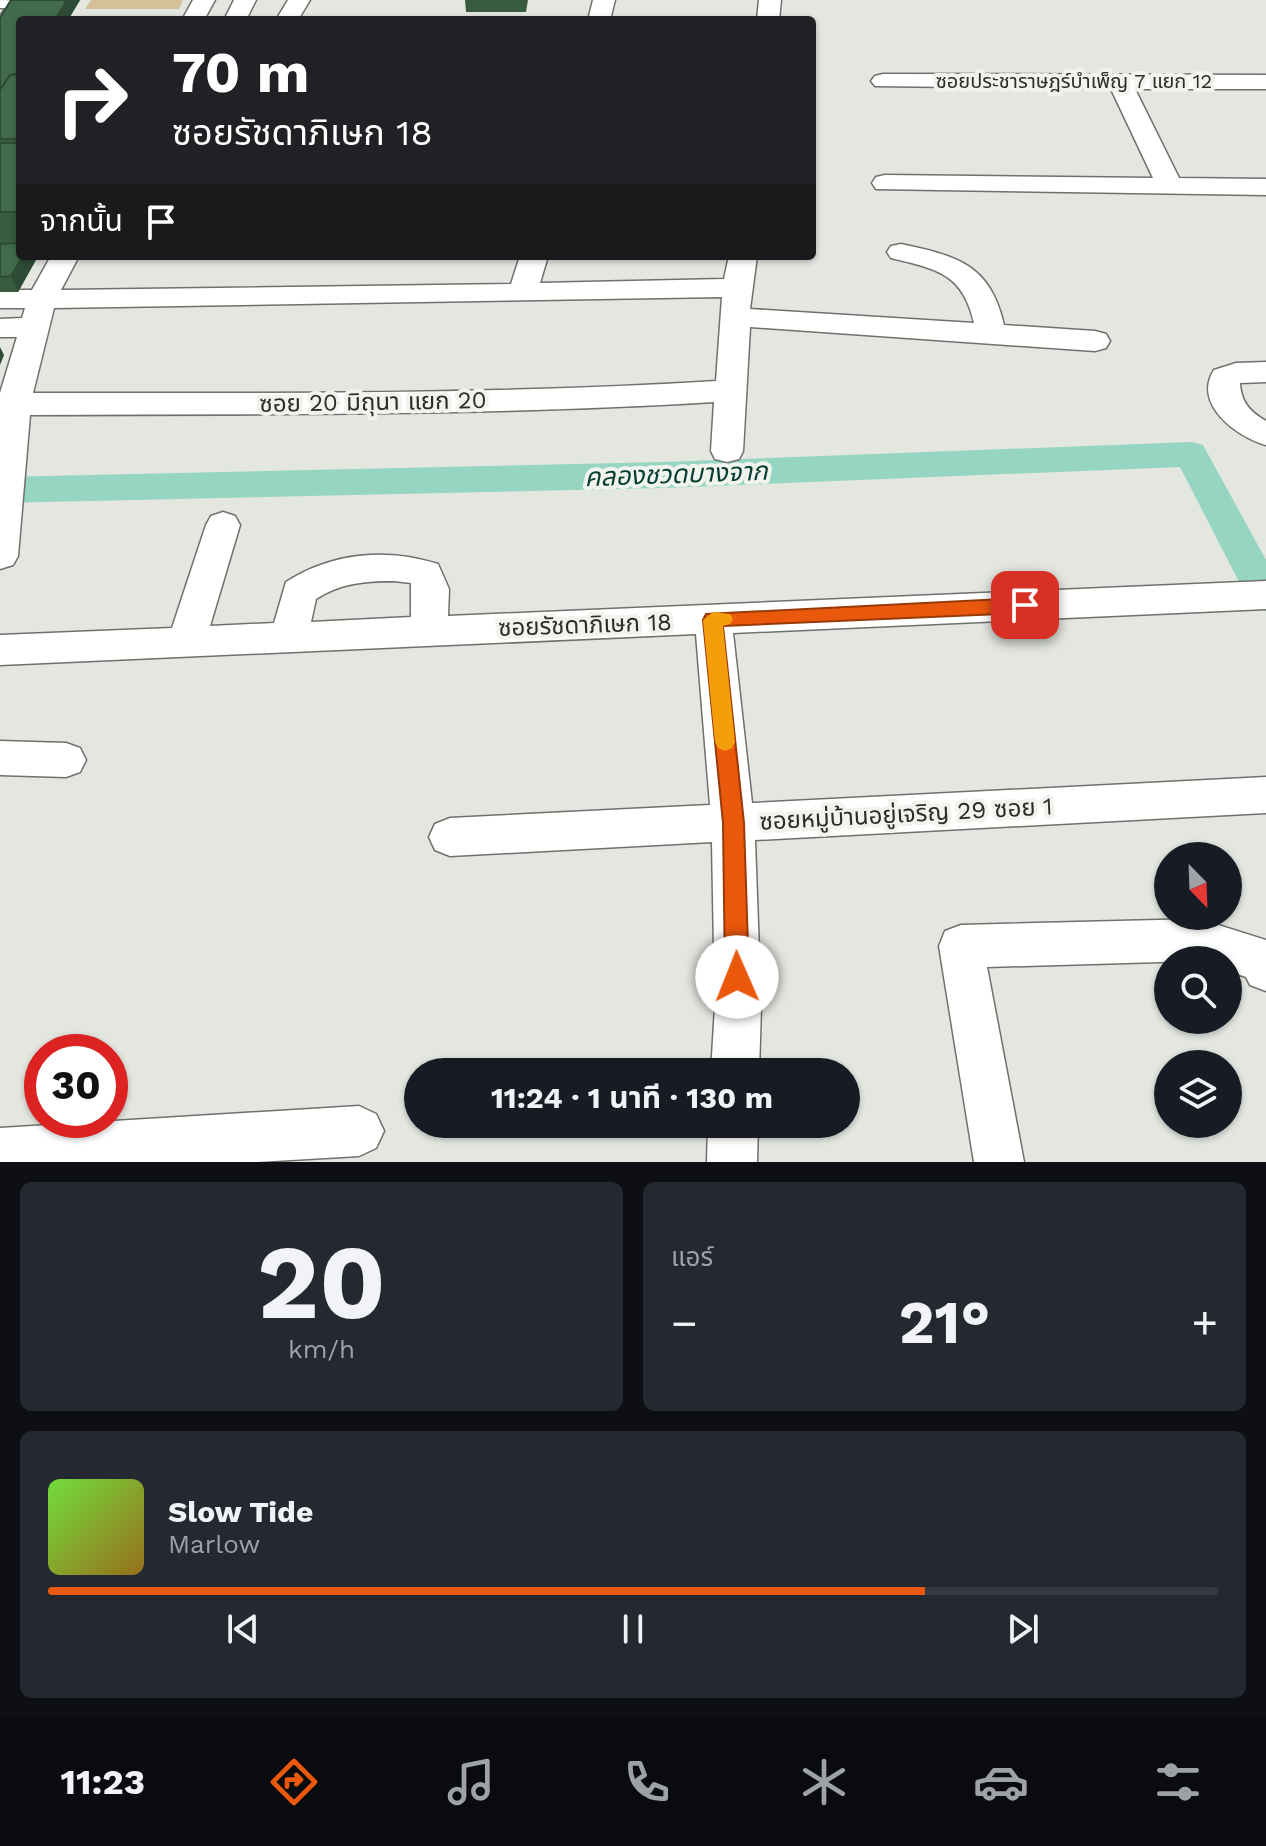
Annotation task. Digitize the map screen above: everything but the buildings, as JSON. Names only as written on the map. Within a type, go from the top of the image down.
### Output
[{"type":"street","points":[[0,34],[14,1]]},
{"type":"street","name":"ซอยประชาราษฎร์บำเพ็ญ 7 แยก 12","points":[[883,81],[1266,82]]},
{"type":"street","points":[[1120,82],[1170,186]]},
{"type":"street","points":[[885,183],[1266,187]]},
{"type":"street","points":[[901,252],[945,262],[972,281],[985,301],[991,334]]},
{"type":"street","points":[[2,541],[12,453],[7,404],[39,312],[63,260]]},
{"type":"street","points":[[522,293],[533,260]]},
{"type":"street","points":[[727,451],[742,260]]},
{"type":"street","points":[[0,328],[39,312],[522,293],[737,302],[991,334],[1095,341]]},
{"type":"street","points":[[0,299],[39,312]]},
{"type":"street","points":[[1266,372],[1236,373],[1225,377],[1223,387],[1231,408],[1240,419],[1252,429],[1266,434]]},
{"type":"street","name":"ซอย 20 มิถุนา แยก 20","points":[[7,404],[385,403],[613,398],[730,391]]},
{"type":"street","points":[[186,642],[223,525]]},
{"type":"street","points":[[289,638],[299,592],[315,579],[340,571],[410,568],[425,574],[431,589],[428,632]]},
{"type":"street","name":"ซอยรัชดาภิเษก 18","points":[[0,650],[1266,595]]},
{"type":"street","points":[[713,620],[733,823],[738,1007],[736,1058]]},
{"type":"street","points":[[0,758],[66,760]]},
{"type":"street","name":"ซอยหมู่บ้านอยู่เจริญ 29 ซอย 1","points":[[450,837],[1266,795]]},
{"type":"street","points":[[999,1162],[961,946],[1199,940],[1261,960],[1266,969]]},
{"type":"street","points":[[0,1153],[359,1131]]},
{"type":"street","points":[[732,1162],[733,1138]]},
{"type":"shaded area","points":[[91,0],[183,0],[179,9],[85,9]]},
{"type":"waterway","name":"คลองชวดบางจาก","points":[[0,490],[663,475],[1191,454],[1266,596]]},
{"type":"slow traffic","points":[[724,619],[713,620],[725,742]]},
{"type":"route","points":[[737,977],[733,823],[713,620],[1025,605]]}]
